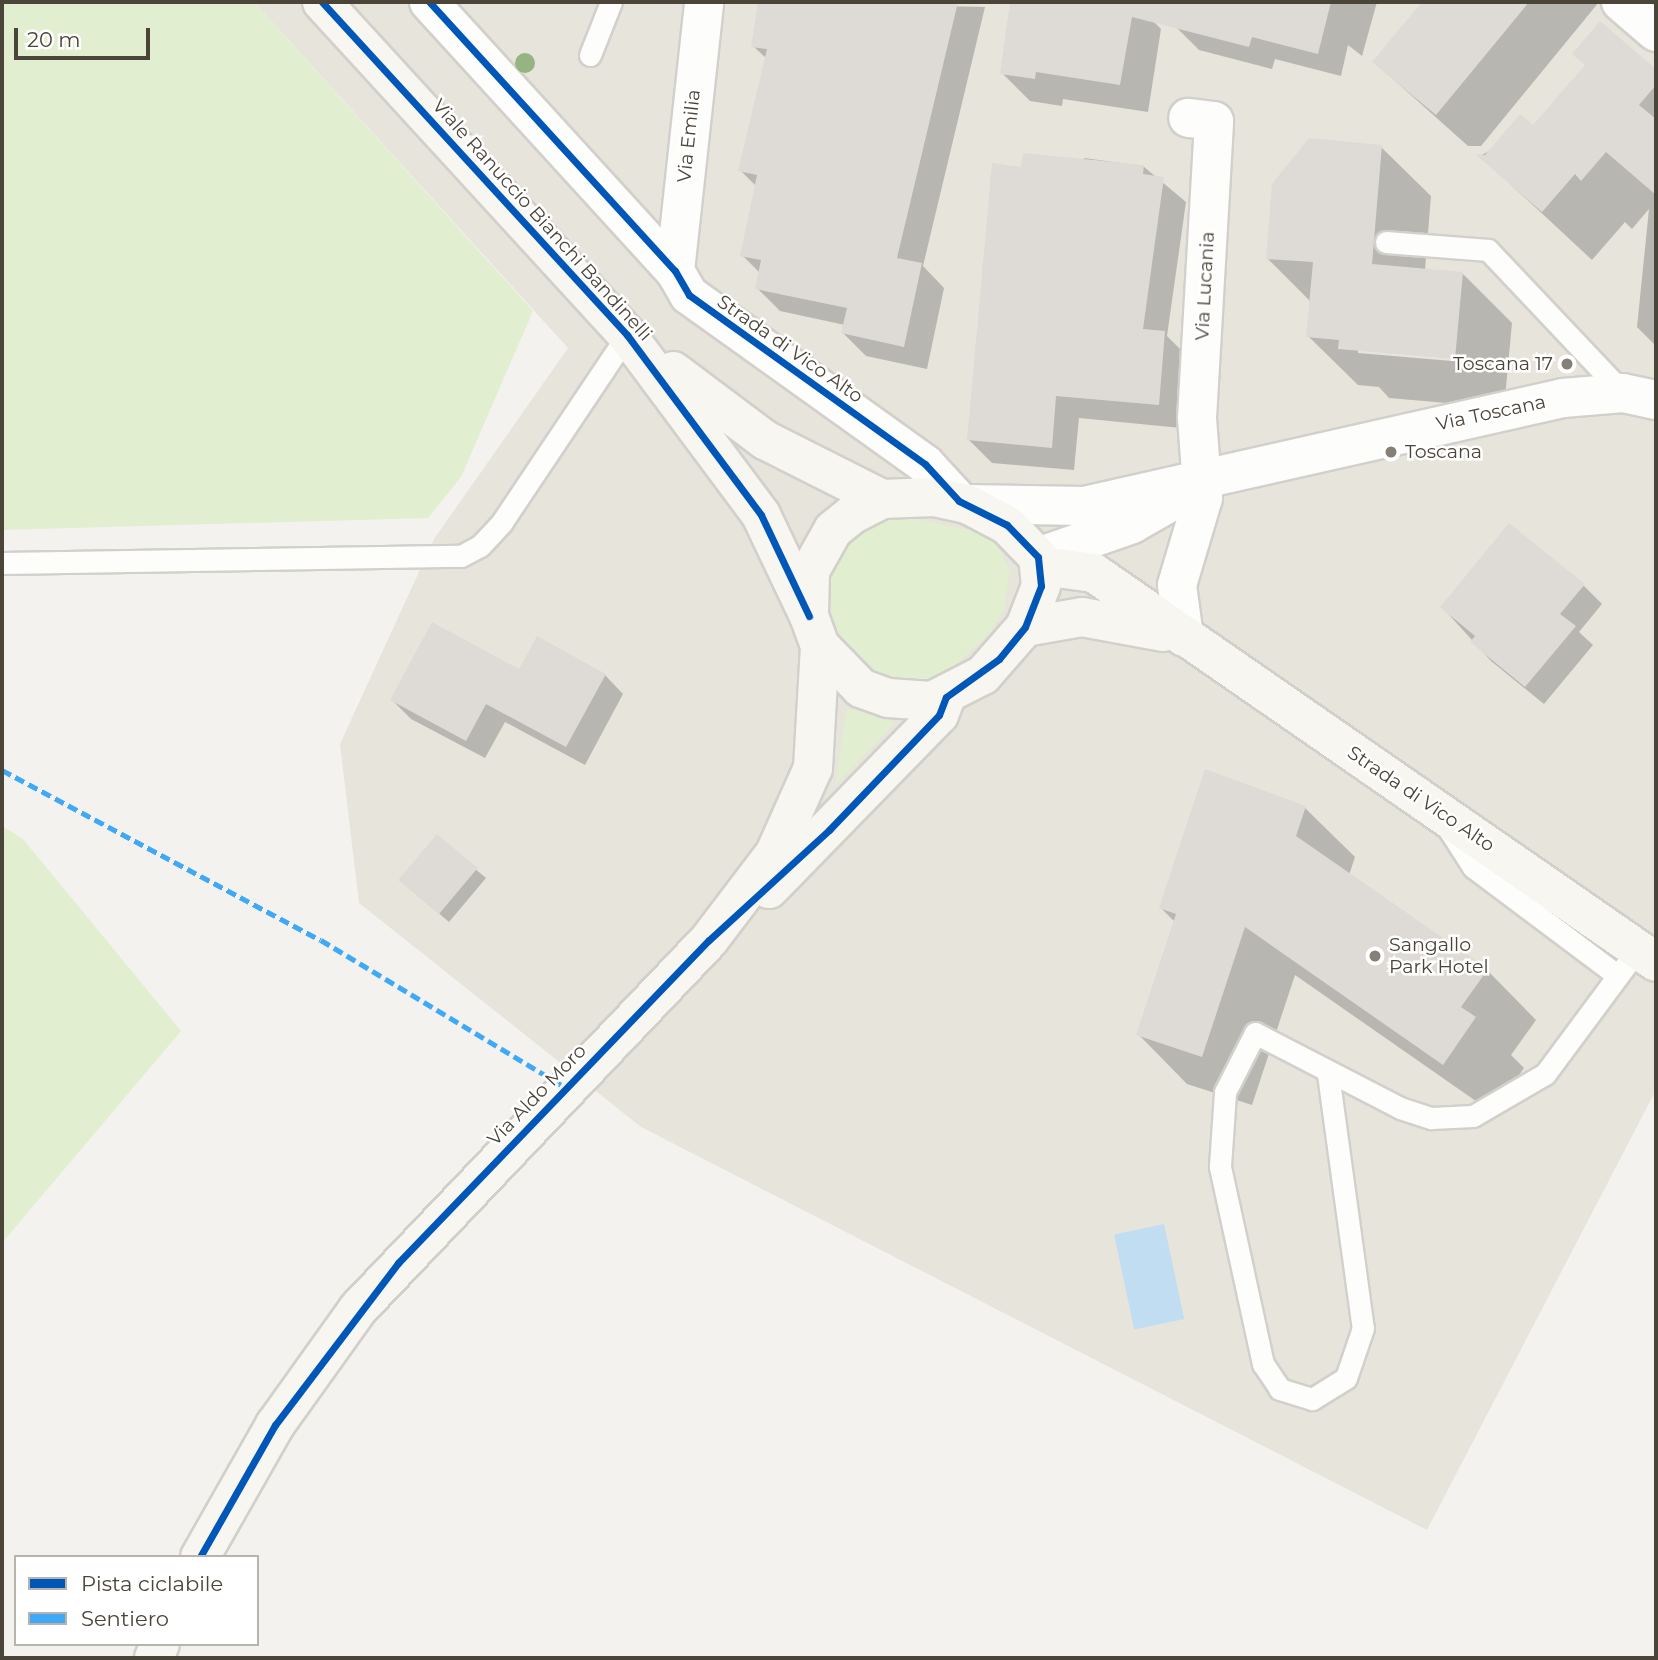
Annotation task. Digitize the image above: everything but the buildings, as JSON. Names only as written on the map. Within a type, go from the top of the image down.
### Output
[{"type":"street","name":"Viale Ranuccio Bianchi Bandinelli","points":[[322,2],[627,335],[761,515],[814,631]]},
{"type":"street","name":"Strada di Vico Alto","points":[[429,2],[675,271],[697,302],[925,464],[963,503],[1007,525],[1040,561],[1094,573],[1433,806],[1638,962]]},
{"type":"street","name":"Via Emilia","points":[[675,271],[704,2]]},
{"type":"street","points":[[1621,2],[1656,32]]},
{"type":"street","name":"Via Lucania","points":[[1188,118],[1214,121],[1197,418],[1204,477]]},
{"type":"street","name":"Viale Ranuccio Bianchi Bandinelli","points":[[627,335],[765,440],[882,499]]},
{"type":"street","name":"Via Toscana","points":[[963,503],[1084,506],[1563,398],[1640,397]]},
{"type":"street","points":[[1184,637],[1177,585],[1201,518],[1204,477]]},
{"type":"street","name":"Via Toscana","points":[[1040,561],[1132,524],[1171,504],[1204,477]]},
{"type":"street","name":"Strada di Vico Alto","points":[[882,499],[963,503]]},
{"type":"street","points":[[882,499],[833,530],[817,554],[807,587],[814,631],[861,688],[917,702],[946,697],[983,675],[1025,627],[1040,561]]},
{"type":"street","name":"Strada di Vico Alto","points":[[1025,627],[1112,619],[1184,637]]},
{"type":"street","name":"Via Aldo Moro","points":[[709,940],[775,853],[802,803],[819,733],[814,631]]},
{"type":"street","name":"Via Aldo Moro","points":[[201,1555],[275,1425],[358,1309],[709,940],[829,830],[939,715],[946,697]]},
{"type":"lane","points":[[590,55],[611,2]]},
{"type":"lane","points":[[1386,242],[1488,250],[1640,397]]},
{"type":"lane","points":[[2,562],[461,556],[489,538],[627,335]]},
{"type":"lane","points":[[1328,1073],[1363,1328],[1346,1378],[1312,1399],[1280,1389],[1263,1364],[1220,1166],[1220,1113],[1255,1034],[1328,1073],[1431,1118],[1482,1113],[1545,1073],[1638,962]]},
{"type":"shaded area","points":[[254,2],[1656,2],[1656,1090],[1427,1530],[641,1127],[359,903],[340,744],[434,539],[568,348]]},
{"type":"green space","points":[[2,2],[254,2],[533,311],[461,477],[428,518],[2,530]]},
{"type":"green space","points":[[903,516],[992,535],[1010,571],[1004,609],[989,634],[945,675],[920,684],[868,677],[829,640],[821,586],[850,537],[875,522]]},
{"type":"green space","points":[[847,708],[896,722],[835,785]]},
{"type":"green space","points":[[2,826],[23,839],[181,1031],[2,1243]]},
{"type":"water","points":[[1164,1224],[1184,1319],[1134,1329],[1114,1235]]},
{"type":"marked path","points":[[2,770],[321,940],[565,1087]]},
{"type":"cycle path","points":[[322,2],[627,335],[761,515],[809,616]]},
{"type":"cycle path","points":[[201,1555],[275,1425],[398,1263],[709,940],[829,830],[939,715],[946,697],[999,659],[1025,627],[1041,586],[1038,557],[1007,525],[959,501],[925,464],[689,295],[675,271],[429,2]]},
{"type":"place","name":"Toscana 17","points":[[1567,364]]},
{"type":"place","name":"Toscana","points":[[1391,452]]},
{"type":"place","name":"Sangallo Park Hotel","points":[[1375,956]]}]
